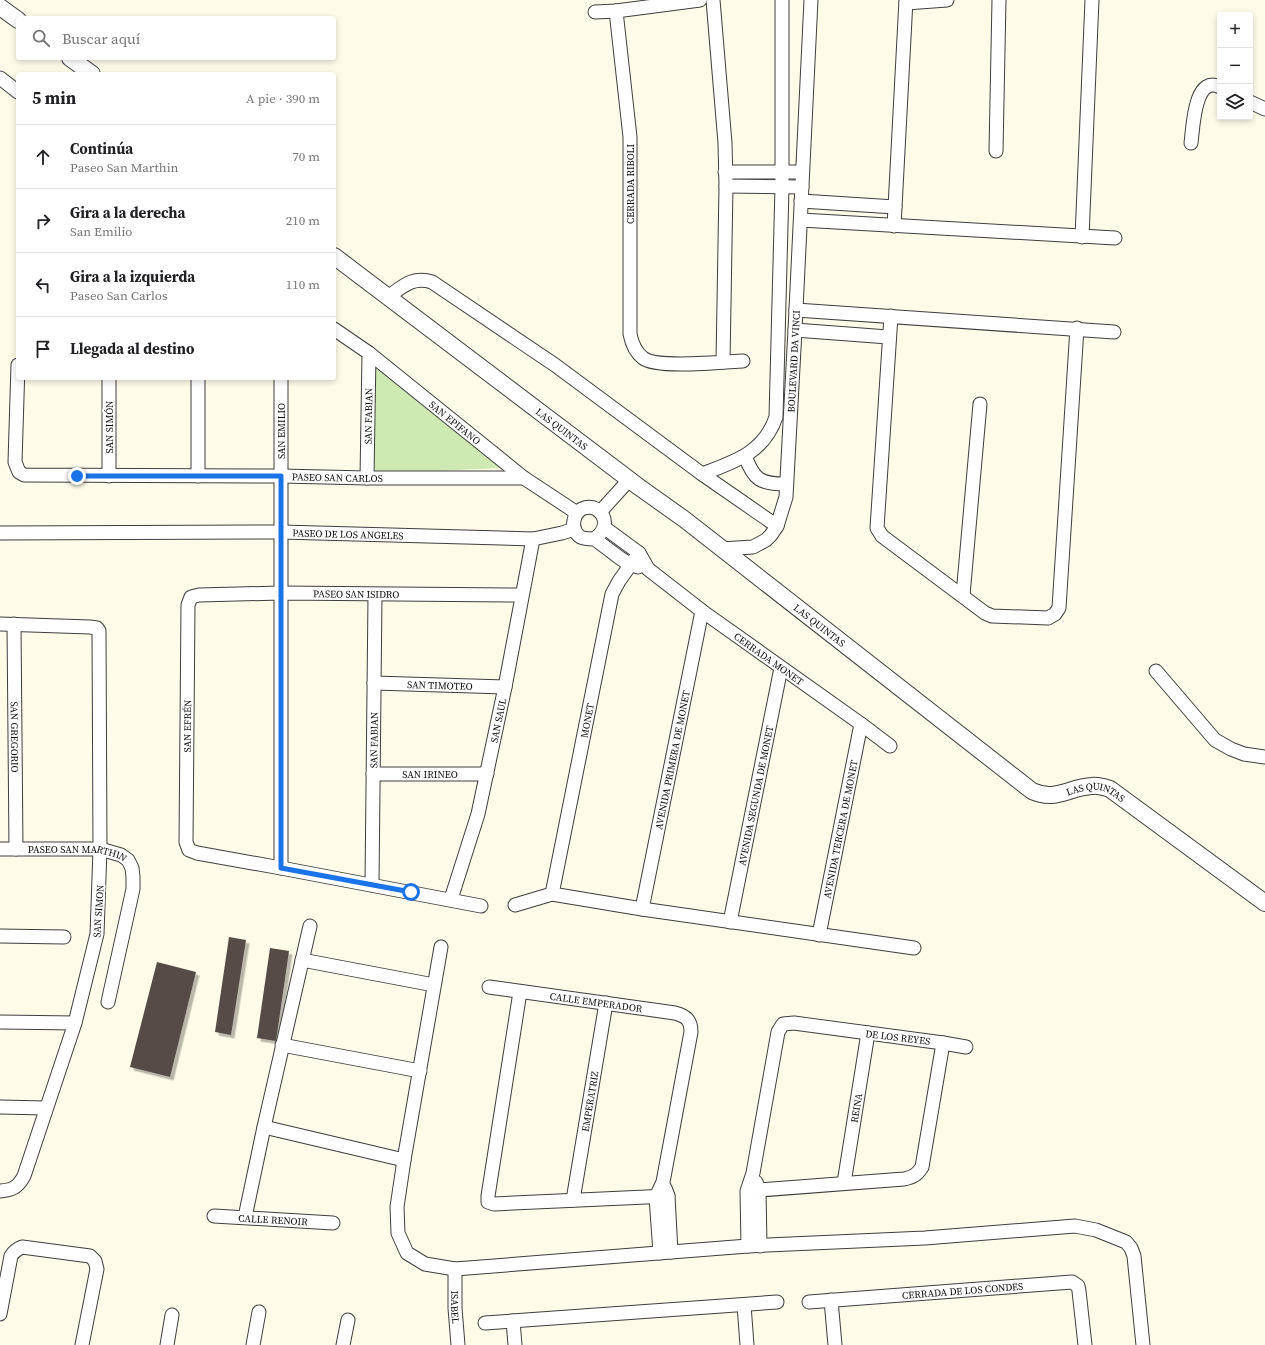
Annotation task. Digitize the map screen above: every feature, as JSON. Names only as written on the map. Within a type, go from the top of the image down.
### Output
[{"type":"street","points":[[595,12],[616,11],[700,0]]},
{"type":"street","points":[[713,0],[726,186],[723,362]]},
{"type":"street","name":"BOULEVARD DA VINCI","points":[[769,433],[776,417],[777,409],[782,187],[782,0]]},
{"type":"street","name":"BOULEVARD DA VINCI","points":[[774,530],[786,497],[811,0]]},
{"type":"street","points":[[894,226],[906,1],[947,0]]},
{"type":"street","points":[[996,151],[999,0]]},
{"type":"street","points":[[1082,236],[1092,0]]},
{"type":"street","points":[[0,7],[16,19]]},
{"type":"street","name":"CERRADA RIBOLI","points":[[616,11],[630,137],[630,334],[632,345],[644,359],[653,362],[670,364],[743,361]]},
{"type":"street","points":[[73,60],[89,72]]},
{"type":"street","points":[[0,78],[16,90]]},
{"type":"street","points":[[1191,144],[1196,107],[1201,91],[1207,86],[1217,86]]},
{"type":"street","points":[[1253,103],[1265,109]]},
{"type":"street","points":[[725,172],[802,172]]},
{"type":"street","points":[[726,186],[802,187]]},
{"type":"street","points":[[801,201],[895,207]]},
{"type":"street","points":[[801,220],[1115,238]]},
{"type":"street","name":"LAS QUINTAS","points":[[336,258],[629,480],[684,519],[1032,791],[1045,795],[1065,793],[1090,786],[1100,786],[1110,789],[1265,903]]},
{"type":"street","points":[[388,297],[414,280],[424,279],[432,282],[555,366],[702,474],[774,530],[760,544],[754,547],[721,549]]},
{"type":"street","points":[[796,310],[1077,328],[1114,332]]},
{"type":"street","points":[[891,316],[888,337],[877,528],[882,536],[985,613],[992,616],[1048,618],[1055,614],[1060,608],[1077,328]]},
{"type":"street","name":"SAN EPIFANO","points":[[336,330],[369,353],[524,478],[577,513]]},
{"type":"street","points":[[795,330],[888,337]]},
{"type":"street","name":"SAN FABIAN","points":[[367,478],[369,353]]},
{"type":"street","name":"PASEO SAN CARLOS","points":[[18,380],[15,462],[19,472],[24,475],[524,478]]},
{"type":"street","name":"SAN SIMÓN","points":[[109,380],[109,476]]},
{"type":"street","points":[[198,380],[198,476]]},
{"type":"street","name":"SAN EMILIO","points":[[281,380],[281,868]]},
{"type":"street","points":[[962,595],[980,404]]},
{"type":"street","points":[[702,474],[745,456],[758,447],[769,433],[789,439]]},
{"type":"street","points":[[745,456],[750,468],[760,481],[786,484]]},
{"type":"street","points":[[600,512],[629,480]]},
{"type":"street","points":[[585,508],[593,508],[600,512],[604,520],[605,528],[600,535],[594,539],[586,540],[578,536],[574,529],[573,521],[577,513],[585,508]]},
{"type":"street","points":[[605,528],[639,554],[648,569]]},
{"type":"street","name":"PASEO DE LOS ANGELES","points":[[0,533],[281,532],[533,539],[562,534],[574,529]]},
{"type":"street","name":"SAN SAUL","points":[[451,899],[472,835],[487,774],[533,539]]},
{"type":"street","points":[[594,539],[630,565],[648,569]]},
{"type":"street","name":"MONET","points":[[552,894],[612,594],[615,587],[639,554]]},
{"type":"street","name":"CERRADA MONET","points":[[648,569],[702,611],[890,746]]},
{"type":"street","name":"PASEO SAN ISIDRO","points":[[191,597],[199,595],[281,593],[375,595],[521,595]]},
{"type":"street","name":"SAN FABIAN","points":[[372,885],[375,595]]},
{"type":"street","name":"SAN EFRÉN","points":[[191,597],[188,605],[187,846],[192,852],[281,868]]},
{"type":"street","name":"AVENIDA PRIMERA DE MONET","points":[[642,909],[702,611]]},
{"type":"street","points":[[0,624],[14,624]]},
{"type":"street","name":"SAN SIMON","points":[[0,1191],[9,1191],[19,1185],[24,1176],[75,1023],[97,934],[100,849],[100,635],[97,628],[90,627],[14,624]]},
{"type":"street","name":"SAN GREGORIO","points":[[14,624],[16,849]]},
{"type":"street","name":"AVENIDA SEGUNDA DE MONET","points":[[730,922],[781,668]]},
{"type":"street","points":[[1156,671],[1215,740],[1244,754],[1265,757]]},
{"type":"street","name":"SAN TIMOTEO","points":[[374,683],[505,687]]},
{"type":"street","name":"AVENIDA TERCERA DE MONET","points":[[819,935],[861,724]]},
{"type":"street","name":"SAN IRINEO","points":[[373,774],[487,774]]},
{"type":"street","name":"PASEO SAN MARTHIN","points":[[0,850],[100,849],[121,855],[128,860],[134,877],[133,889],[108,1002]]},
{"type":"street","points":[[281,868],[451,899],[481,906]]},
{"type":"street","points":[[514,905],[552,894],[642,909],[914,948]]},
{"type":"street","points":[[245,1217],[282,1045],[310,926]]},
{"type":"street","points":[[0,936],[64,936]]},
{"type":"street","points":[[441,948],[397,1207],[398,1233],[407,1253],[426,1264],[455,1269],[754,1246],[925,1238],[1075,1226],[1086,1227],[1126,1242],[1131,1248],[1134,1256],[1143,1345]]},
{"type":"street","points":[[302,960],[434,985]]},
{"type":"street","name":"CALLE EMPERADOR","points":[[489,988],[606,1003],[683,1015],[688,1019],[691,1025],[691,1032],[663,1182],[662,1196]]},
{"type":"street","points":[[520,992],[487,1199],[488,1202],[494,1204],[662,1196],[666,1252]]},
{"type":"street","name":"EMPERATRIZ","points":[[573,1200],[606,1003]]},
{"type":"street","points":[[0,1022],[75,1023]]},
{"type":"street","name":"DE LOS REYES","points":[[794,1023],[943,1043],[922,1168],[917,1174],[911,1178],[904,1179],[753,1191],[753,1173],[778,1032],[783,1024],[794,1023]]},
{"type":"street","name":"REINA","points":[[844,1183],[868,1033]]},
{"type":"street","points":[[943,1043],[966,1047]]},
{"type":"street","points":[[282,1045],[420,1071]]},
{"type":"street","points":[[0,1107],[46,1108]]},
{"type":"street","points":[[264,1127],[404,1160]]},
{"type":"street","points":[[753,1191],[754,1246]]},
{"type":"street","name":"CALLE RENOIR","points":[[214,1216],[333,1223]]},
{"type":"street","points":[[0,1314],[11,1256],[17,1249],[22,1247],[86,1254],[92,1258],[96,1265],[96,1269],[82,1345]]},
{"type":"street","name":"ISABEL","points":[[455,1269],[455,1308],[458,1345]]},
{"type":"street","name":"CERRADA DE LOS CONDES","points":[[809,1302],[1072,1282],[1078,1286],[1085,1345]]},
{"type":"street","points":[[831,1300],[835,1345]]},
{"type":"street","points":[[485,1323],[777,1302]]},
{"type":"street","points":[[744,1305],[747,1345]]},
{"type":"street","points":[[253,1345],[259,1312]]},
{"type":"street","points":[[167,1345],[172,1315]]},
{"type":"street","points":[[343,1345],[348,1320]]},
{"type":"street","points":[[513,1321],[515,1345]]},
{"type":"green space","points":[[375,362],[505,465],[500,468],[371,474]]},
{"type":"building","points":[[229,937],[246,940],[231,1035],[215,1032]]},
{"type":"building","points":[[270,948],[289,951],[276,1041],[257,1038]]},
{"type":"building","points":[[157,962],[196,972],[170,1077],[130,1067]]},
{"type":"route","points":[[77,476],[281,476],[281,868],[411,892]]}]
